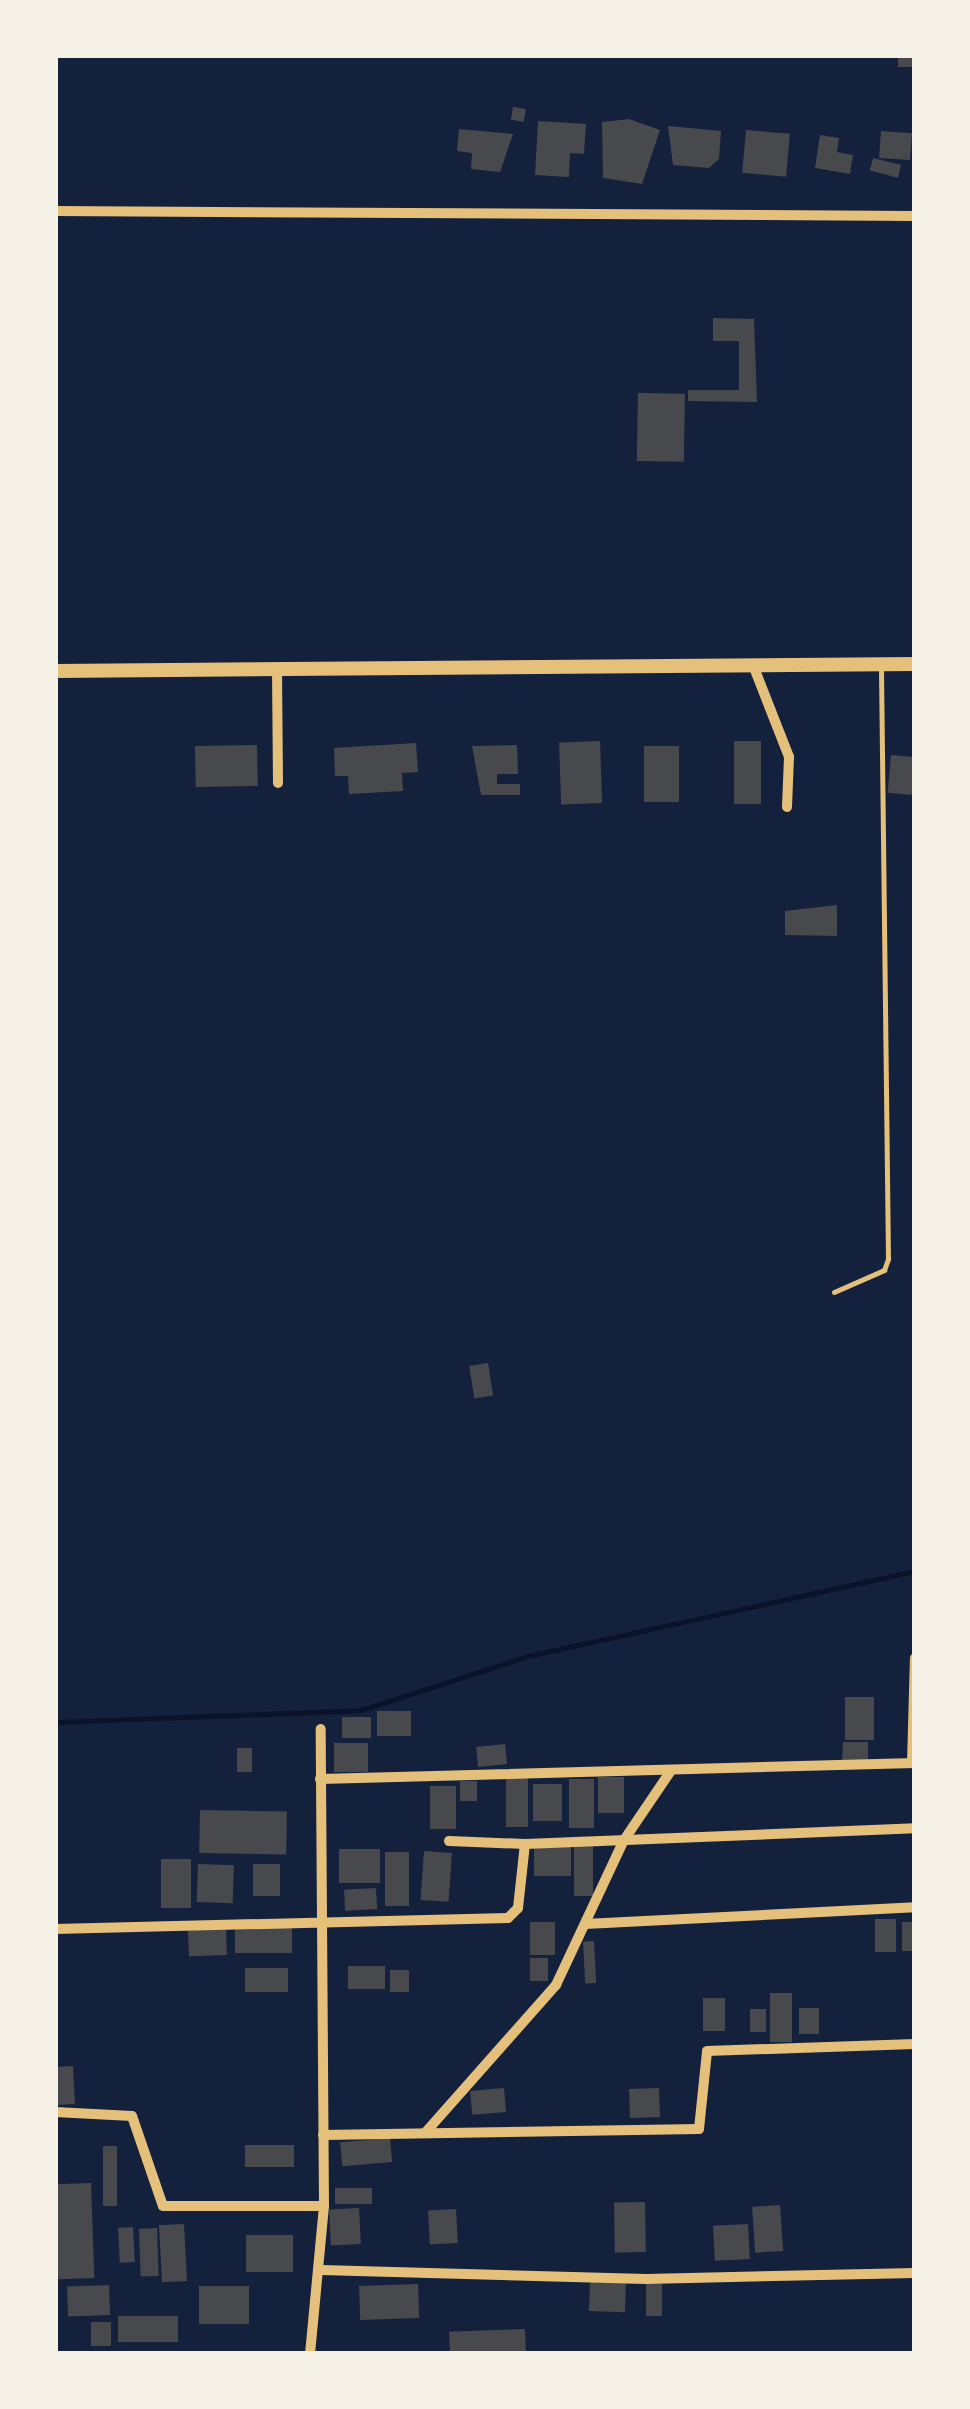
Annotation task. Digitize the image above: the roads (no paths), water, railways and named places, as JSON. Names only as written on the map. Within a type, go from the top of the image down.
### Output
[{"type":"street","points":[[55,211],[915,216]]},
{"type":"street","points":[[55,670],[915,664]]},
{"type":"street","points":[[753,665],[788,757],[787,808]]},
{"type":"street","points":[[277,669],[278,783]]},
{"type":"street","points":[[320,1778],[913,1763],[915,1658]]},
{"type":"street","points":[[310,2354],[321,2270],[324,2206],[318,1920],[321,1729]]},
{"type":"street","points":[[424,2134],[556,1985],[624,1840],[670,1772]]},
{"type":"street","points":[[449,1841],[525,1844],[915,1828]]},
{"type":"street","points":[[55,1929],[512,1916],[525,1844]]},
{"type":"street","points":[[585,1924],[915,1907]]},
{"type":"street","points":[[323,2135],[699,2129],[707,2052],[915,2044]]},
{"type":"street","points":[[55,2112],[132,2116],[163,2206],[324,2206]]},
{"type":"street","points":[[321,2270],[646,2279],[915,2273]]},
{"type":"lane","points":[[834,1292],[884,1270],[888,1259],[881,664]]},
{"type":"waterway","points":[[55,1722],[361,1710],[528,1656],[915,1571]]}]
